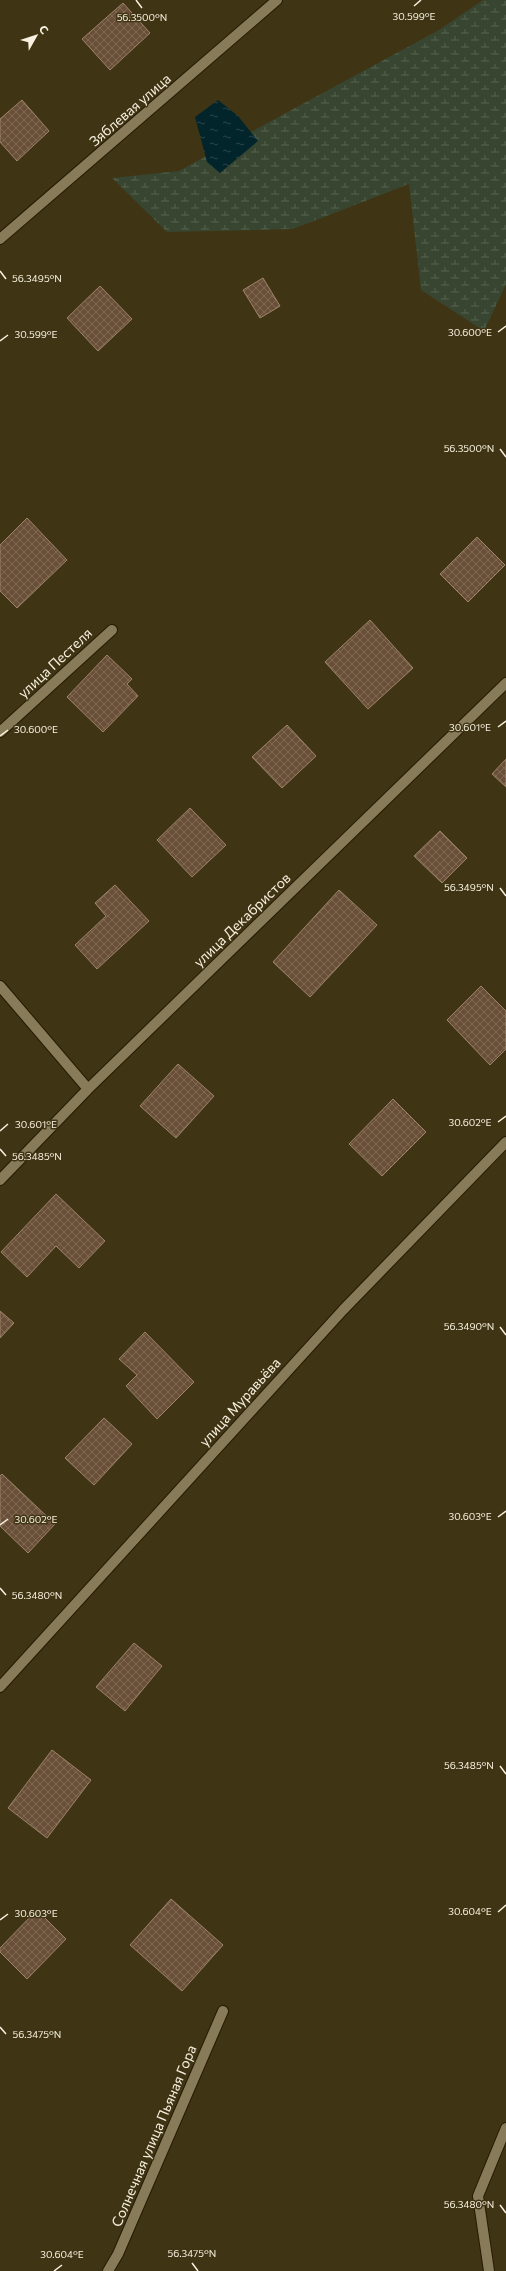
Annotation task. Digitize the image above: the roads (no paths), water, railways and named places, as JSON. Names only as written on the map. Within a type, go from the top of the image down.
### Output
[{"type":"street","name":"Зяблевая улица","points":[[0,239],[277,0]]},
{"type":"street","name":"улица Пестеля","points":[[0,732],[112,630]]},
{"type":"street","name":"улица Декабристов","points":[[0,1180],[88,1089],[506,683]]},
{"type":"street","points":[[0,986],[88,1089]]},
{"type":"street","name":"улица Муравьёва","points":[[0,1687],[343,1310],[506,1142]]},
{"type":"street","name":"Солнечная улица Пьяная Гора","points":[[108,2271],[118,2254],[223,2010]]},
{"type":"street","points":[[489,2271],[478,2196],[506,2128]]},
{"type":"water","points":[[218,100],[238,116],[258,141],[220,173],[207,162],[195,117]]}]
